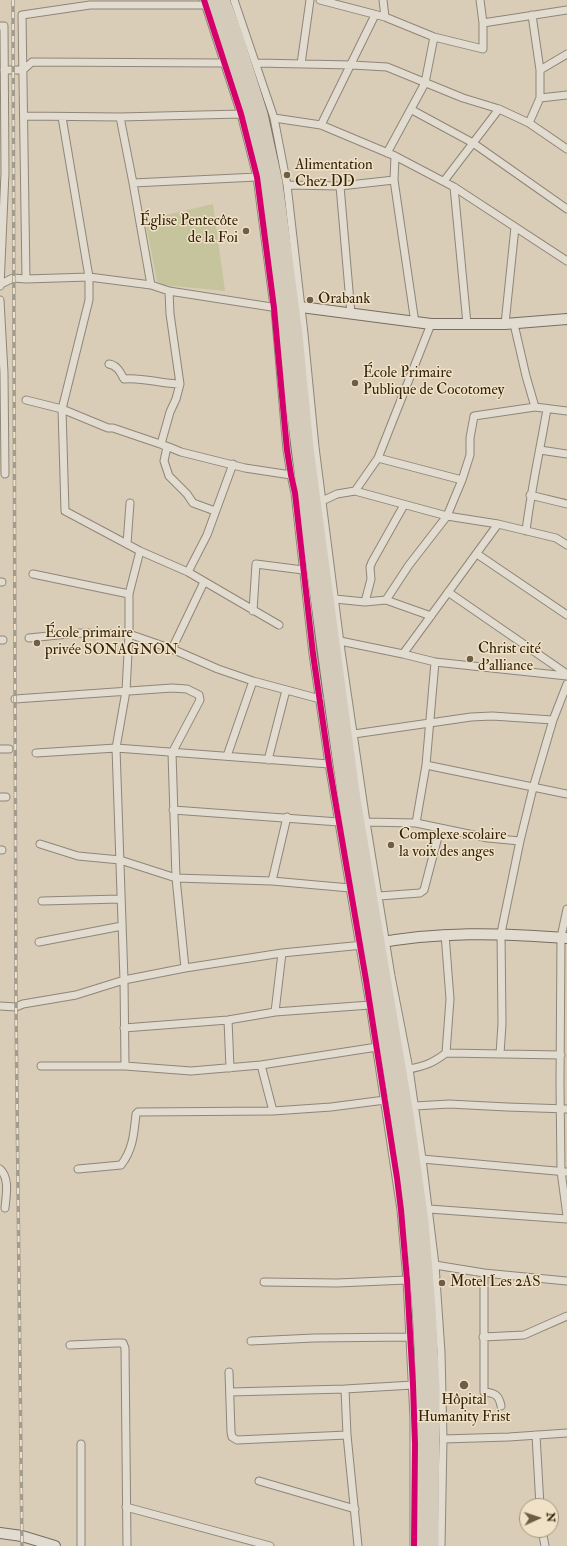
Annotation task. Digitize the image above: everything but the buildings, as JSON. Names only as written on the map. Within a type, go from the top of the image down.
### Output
[{"type":"highway","points":[[223,0],[235,32],[261,114],[275,175],[287,308]]},
{"type":"highway","points":[[207,2],[224,34],[250,118],[265,183],[287,308],[307,448],[412,1222],[423,1389],[423,1546]]},
{"type":"highway","points":[[373,943],[407,1115],[421,1215],[426,1267],[433,1388],[434,1431],[432,1546]]},
{"type":"main road","points":[[287,308],[431,324],[510,324],[567,319]]},
{"type":"main road","points":[[373,943],[445,934],[501,933],[564,937]]},
{"type":"main road","points":[[0,1532],[22,1536],[55,1546]]},
{"type":"street","points":[[234,0],[274,118],[287,185],[287,308],[291,475],[295,493],[303,570],[329,764],[350,888],[373,943],[409,1069],[429,1209],[435,1265],[441,1352],[443,1439],[440,1546]]},
{"type":"street","points":[[301,64],[310,0]]},
{"type":"street","points":[[320,0],[385,18],[434,37],[483,49],[483,23],[480,0]]},
{"type":"street","points":[[383,0],[385,18]]},
{"type":"street","points":[[26,279],[22,15],[91,2],[207,2],[241,114],[287,308],[315,447],[340,641],[366,822],[379,896],[373,943],[370,1005],[401,1210],[407,1280],[415,1444],[414,1546]]},
{"type":"street","points":[[483,23],[567,10]]},
{"type":"street","points":[[321,125],[352,65],[375,15]]},
{"type":"street","points":[[529,123],[540,98],[540,70],[532,15]]},
{"type":"street","points":[[0,26],[4,26],[4,70],[2,81],[3,127],[0,285],[13,278],[89,277],[150,285],[169,291],[287,308]]},
{"type":"street","points":[[387,153],[412,110],[425,83],[434,37]]},
{"type":"street","points":[[540,70],[567,54]]},
{"type":"street","points":[[4,70],[23,70],[32,62],[225,63]]},
{"type":"street","points":[[256,63],[352,65],[387,67],[398,70],[425,83],[463,98],[499,109],[529,123],[567,149]]},
{"type":"street","points":[[540,98],[567,95]]},
{"type":"street","points":[[444,181],[499,109]]},
{"type":"street","points":[[412,110],[473,143],[567,209]]},
{"type":"street","points":[[24,116],[120,117],[241,114]]},
{"type":"street","points":[[62,117],[89,277],[89,300],[62,409],[65,511],[140,551],[188,572],[279,625]]},
{"type":"street","points":[[120,117],[150,285]]},
{"type":"street","points":[[274,118],[321,125],[395,156],[454,186],[567,261]]},
{"type":"street","points":[[395,156],[394,180],[415,323]]},
{"type":"street","points":[[133,183],[256,177]]},
{"type":"street","points":[[287,185],[340,186],[394,180]]},
{"type":"street","points":[[340,186],[351,314]]},
{"type":"street","points":[[454,186],[467,324]]},
{"type":"street","points":[[515,227],[510,324],[535,407]]},
{"type":"street","points":[[161,444],[180,384],[170,314],[169,291]]},
{"type":"street","points":[[0,300],[6,474]]},
{"type":"street","points":[[355,491],[378,458],[431,324]]},
{"type":"street","points":[[109,364],[114,365],[118,369],[124,379],[134,378],[167,384],[180,384]]},
{"type":"street","points":[[26,400],[62,409],[108,428],[113,428],[181,452],[234,464],[245,468],[291,475]]},
{"type":"street","points":[[386,600],[409,565],[447,516],[462,480],[470,455],[470,438],[474,416],[535,407],[567,411]]},
{"type":"street","points":[[526,531],[530,495],[547,409]]},
{"type":"street","points":[[161,444],[167,448],[164,461],[169,476],[187,494],[193,503],[215,511]]},
{"type":"street","points":[[540,450],[567,454]]},
{"type":"street","points":[[378,458],[462,480]]},
{"type":"street","points":[[188,572],[207,535],[234,464]]},
{"type":"street","points":[[322,501],[337,494],[355,491],[447,516],[498,524],[556,538],[567,545]]},
{"type":"street","points":[[530,495],[567,504]]},
{"type":"street","points":[[127,544],[130,503]]},
{"type":"street","points":[[365,602],[372,562],[404,505]]},
{"type":"street","points":[[403,654],[498,524]]},
{"type":"street","points":[[125,1066],[124,980],[120,899],[116,748],[126,691],[129,634],[129,594],[140,551]]},
{"type":"street","points":[[477,554],[567,615]]},
{"type":"street","points":[[253,611],[256,564],[303,570]]},
{"type":"street","points":[[33,574],[129,594]]},
{"type":"street","points":[[172,649],[204,582]]},
{"type":"street","points":[[448,592],[567,675]]},
{"type":"street","points":[[335,599],[365,602],[386,600],[431,616]]},
{"type":"street","points":[[29,638],[78,633],[129,634],[172,649],[218,669],[253,681],[320,699]]},
{"type":"street","points":[[340,641],[435,662],[567,675]]},
{"type":"street","points":[[416,823],[426,765],[435,662]]},
{"type":"street","points":[[228,756],[253,681]]},
{"type":"street","points":[[500,1054],[502,1024],[501,933],[520,841],[533,788],[553,720],[567,684]]},
{"type":"street","points":[[15,699],[172,688],[187,689],[199,695],[200,700],[172,753],[176,878],[185,968]]},
{"type":"street","points":[[268,760],[286,690]]},
{"type":"street","points":[[354,734],[429,722],[492,716],[553,720]]},
{"type":"street","points":[[36,753],[116,748],[329,764]]},
{"type":"street","points":[[0,749],[9,749]]},
{"type":"street","points":[[426,765],[567,794]]},
{"type":"street","points":[[173,810],[287,817],[339,822]]},
{"type":"street","points":[[272,881],[287,817]]},
{"type":"street","points":[[366,822],[416,823],[488,838],[520,841]]},
{"type":"street","points":[[379,896],[420,893],[424,890],[440,829]]},
{"type":"street","points":[[40,844],[78,856],[120,860],[176,878],[272,881],[350,888]]},
{"type":"street","points":[[42,901],[120,899]]},
{"type":"street","points":[[567,909],[564,937],[560,1084],[564,1109],[564,1172],[567,1216]]},
{"type":"street","points":[[39,942],[122,926]]},
{"type":"street","points":[[445,934],[450,999],[446,1053]]},
{"type":"street","points":[[0,1006],[16,1007],[23,1004],[76,995],[124,980],[185,968],[282,953],[373,943]]},
{"type":"street","points":[[275,1012],[282,953]]},
{"type":"street","points":[[124,1028],[228,1020],[275,1012],[370,1005]]},
{"type":"street","points":[[228,1020],[230,1068]]},
{"type":"street","points":[[41,1066],[125,1066],[191,1071],[260,1065],[377,1047]]},
{"type":"street","points":[[409,1069],[432,1063],[446,1053],[561,1055]]},
{"type":"street","points":[[260,1065],[273,1111]]},
{"type":"street","points":[[78,1169],[121,1165],[130,1153],[136,1114],[138,1112],[273,1111],[331,1107],[385,1100]]},
{"type":"street","points":[[415,1106],[449,1104],[564,1109]]},
{"type":"street","points":[[422,1159],[564,1172]]},
{"type":"street","points":[[0,1169],[6,1179],[5,1208]]},
{"type":"street","points":[[429,1209],[567,1219]]},
{"type":"street","points":[[435,1265],[484,1273],[567,1282]]},
{"type":"street","points":[[484,1273],[484,1392],[492,1393],[500,1397],[501,1406]]},
{"type":"street","points":[[264,1282],[337,1284],[407,1280]]},
{"type":"street","points":[[483,1337],[524,1335],[567,1316]]},
{"type":"street","points":[[251,1341],[314,1338],[410,1337]]},
{"type":"street","points":[[70,1345],[117,1343],[123,1344],[125,1348],[127,1546]]},
{"type":"street","points":[[229,1372],[230,1432],[232,1437],[237,1440],[347,1435]]},
{"type":"street","points":[[230,1392],[344,1389],[412,1385]]},
{"type":"street","points":[[344,1389],[358,1546]]},
{"type":"street","points":[[443,1439],[567,1433]]},
{"type":"street","points":[[536,1435],[540,1498]]},
{"type":"street","points":[[80,1546],[82,1444]]},
{"type":"street","points":[[258,1481],[355,1510]]},
{"type":"street","points":[[126,1507],[270,1546]]},
{"type":"green space","points":[[213,204],[225,291],[163,285],[157,281],[145,220]]},
{"type":"railway","points":[[13,0],[16,1007],[22,1546]]},
{"type":"cycle path","points":[[204,0],[241,114],[257,177],[274,308],[287,450],[295,493],[313,654],[329,764],[366,980],[397,1178],[407,1280],[413,1385],[415,1444],[414,1546]]},
{"type":"place","name":"Alimentation Chez DD","points":[[287,175]]},
{"type":"place","name":"Église Pentecôte de la Foi","points":[[246,231]]},
{"type":"place","name":"Orabank","points":[[310,300]]},
{"type":"place","name":"École Primaire Publique de Cocotomey","points":[[355,383]]},
{"type":"place","name":"École primaire privée SONAGNON","points":[[37,643]]},
{"type":"place","name":"Christ cité d'alliance","points":[[470,659]]},
{"type":"place","name":"Complexe scolaire la voix des anges","points":[[391,845]]},
{"type":"place","name":"Motel Les 2AS","points":[[442,1283]]},
{"type":"place","name":"Hôpital Humanity Frist","points":[[464,1385]]}]
